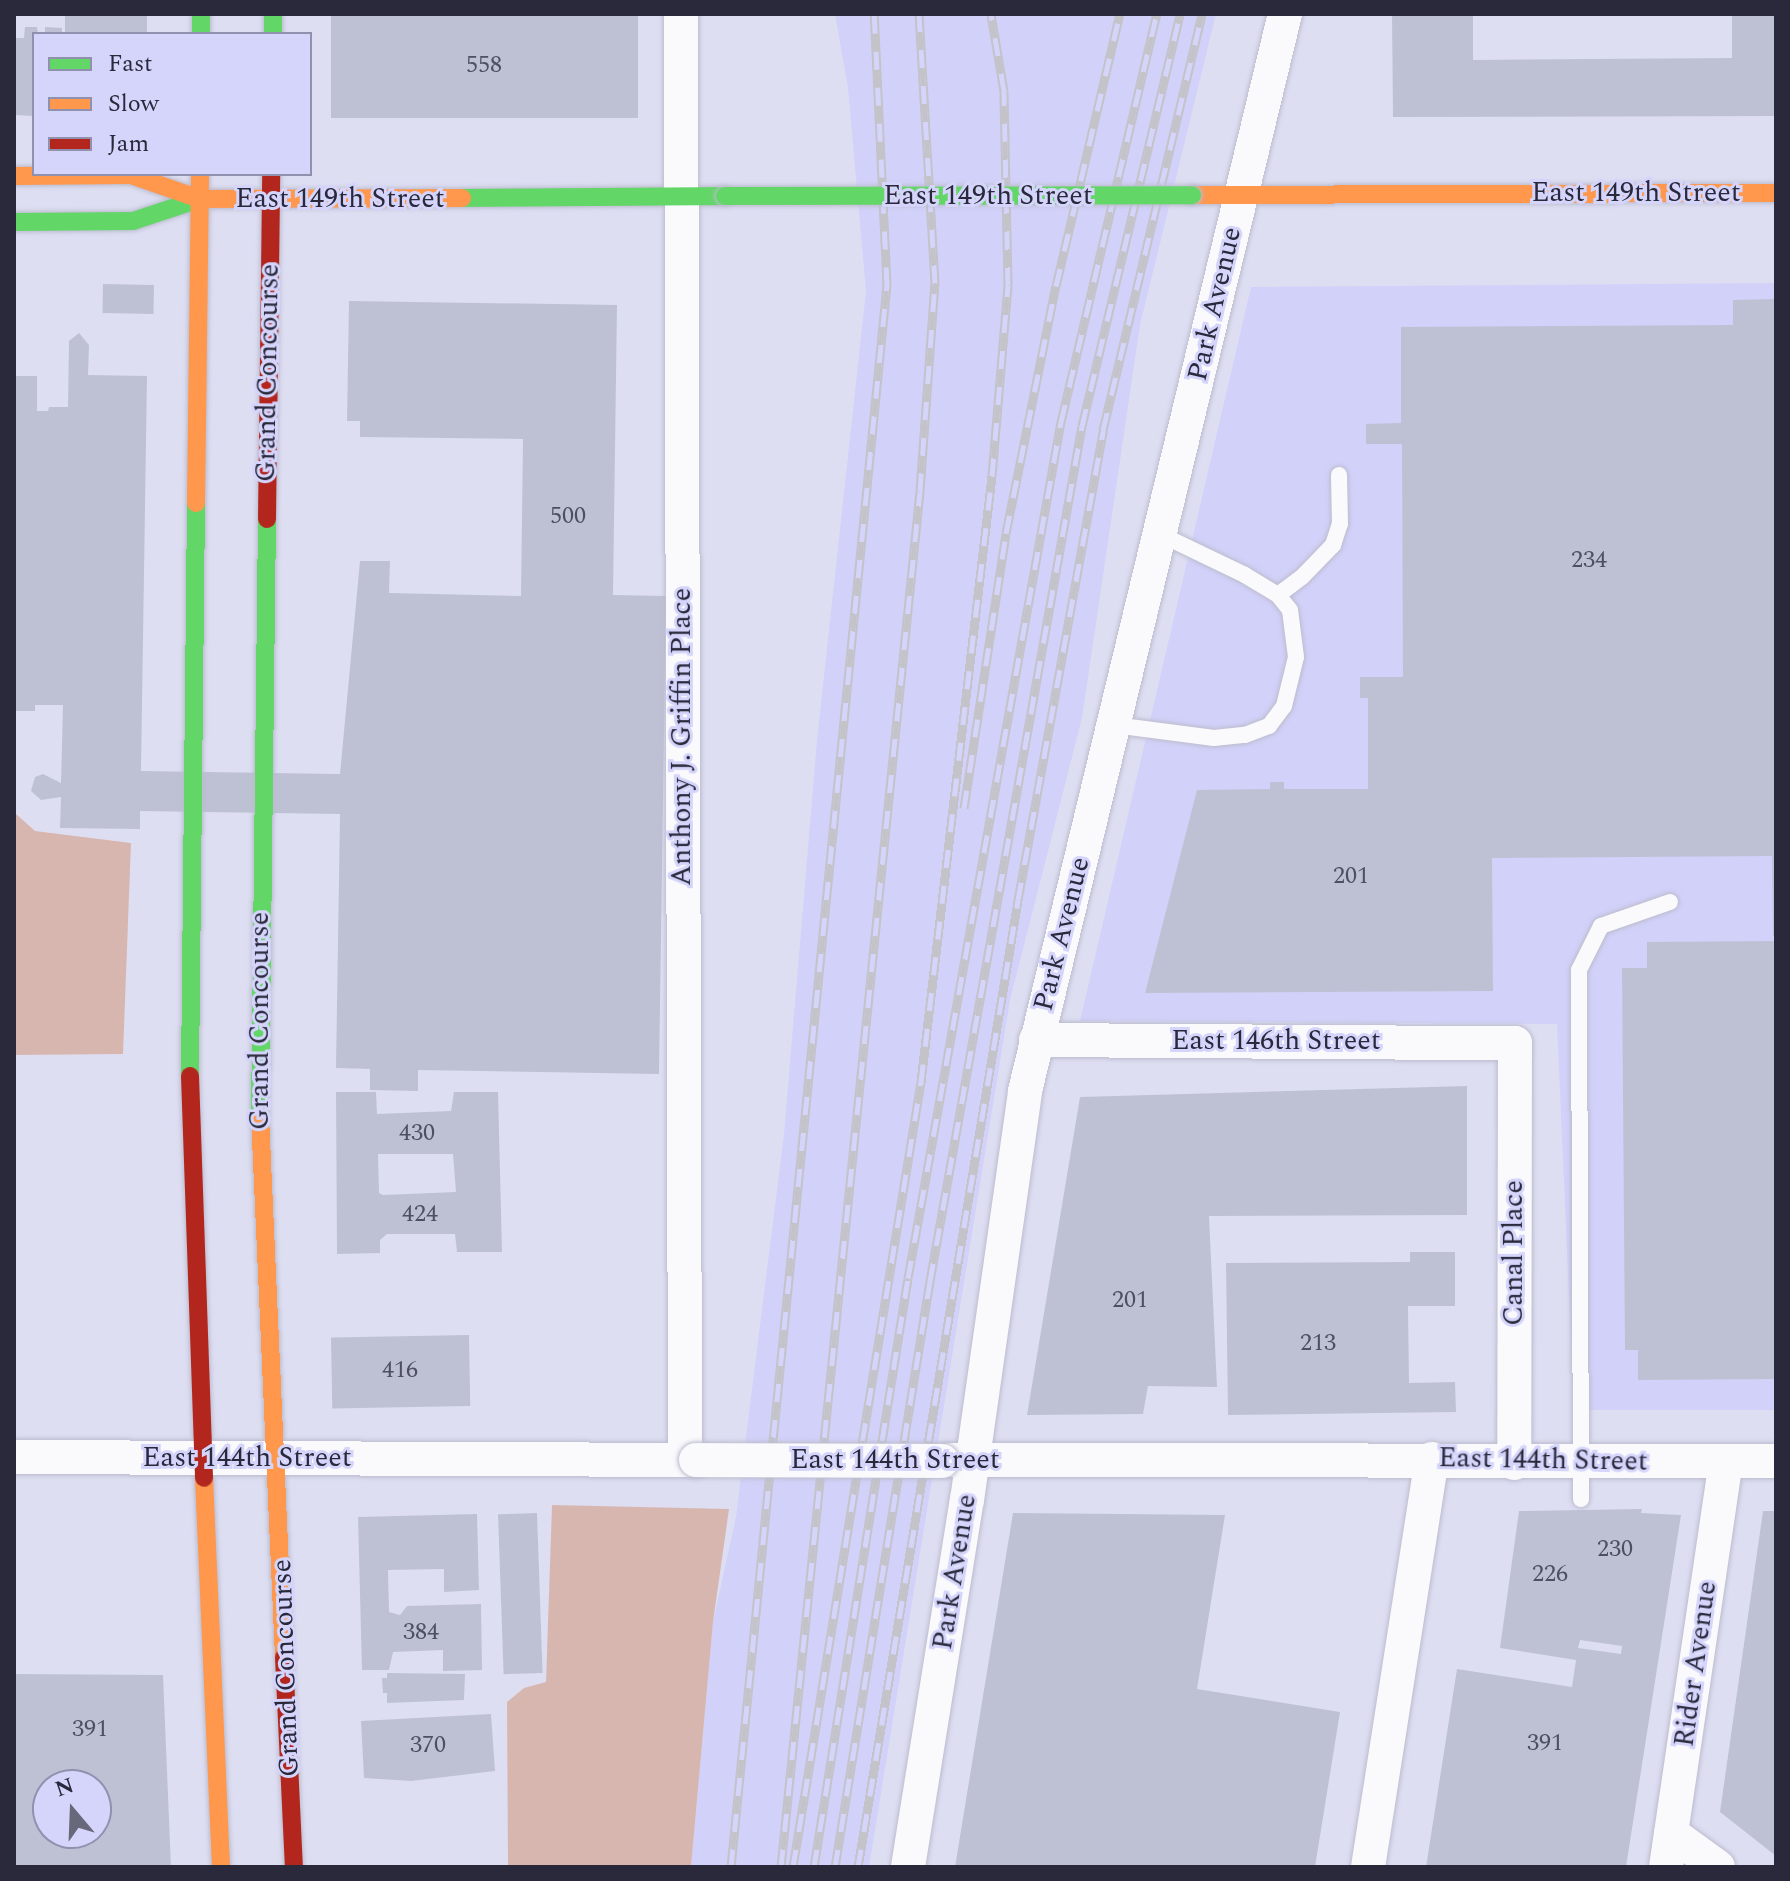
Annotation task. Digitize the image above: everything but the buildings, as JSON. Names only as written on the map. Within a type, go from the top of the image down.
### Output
[{"type":"main road","name":"East 149th Street","points":[[134,176],[200,199],[271,200],[1776,193]]},
{"type":"main road","points":[[200,176],[189,1004],[202,1457],[221,1867]]},
{"type":"main road","name":"Grand Concourse","points":[[271,176],[260,1155],[294,1867]]},
{"type":"main road","name":"East 149th Street","points":[[14,222],[133,221],[200,199]]},
{"type":"street","name":"Anthony J. Griffin Place","points":[[681,14],[690,1460]]},
{"type":"street","name":"Park Avenue","points":[[908,1867],[957,1460],[1025,1091],[1162,535],[1285,14]]},
{"type":"street","name":"East 146th Street","points":[[1036,1040],[1515,1043]]},
{"type":"street","name":"Canal Place","points":[[1514,1463],[1515,1043]]},
{"type":"street","name":"East 144th Street","points":[[14,1457],[1432,1459],[1514,1463],[1776,1461]]},
{"type":"street","points":[[1368,1867],[1432,1459]]},
{"type":"street","name":"Rider Avenue","points":[[1666,1867],[1726,1462]]},
{"type":"street","points":[[1671,1833],[1718,1867]]},
{"type":"lane","points":[[1278,595],[1302,577],[1333,545],[1340,524],[1339,475]]},
{"type":"lane","points":[[1114,725],[1214,738],[1245,735],[1269,726],[1284,706],[1296,657],[1295,624],[1290,610],[1278,595],[1162,535]]},
{"type":"lane","points":[[1581,1499],[1579,970],[1601,926],[1670,902]]},
{"type":"shaded area","points":[[835,14],[1216,14],[1140,325],[1082,718],[1010,1000],[869,1867],[691,1867],[713,1622],[736,1517],[784,1134],[817,740],[866,291],[848,88]]},
{"type":"shaded area","points":[[1776,283],[1776,1410],[1574,1410],[1557,1024],[1080,1021],[1251,287]]},
{"type":"shaded area","points":[[14,738],[16,814],[35,831],[131,843],[123,1054],[14,1055]]},
{"type":"shaded area","points":[[552,1505],[729,1509],[713,1622],[691,1867],[508,1867],[507,1702],[524,1688],[546,1682]]},
{"type":"railway","points":[[731,1867],[887,285],[874,14]]},
{"type":"railway","points":[[781,1867],[920,491],[935,283],[919,14]]},
{"type":"railway","points":[[793,1867],[921,1082],[992,476],[1008,285],[1004,91],[991,14]]},
{"type":"railway","points":[[964,808],[1006,533],[1056,286],[1120,14]]},
{"type":"railway","points":[[814,1867],[908,1278],[1061,422],[1157,14]]},
{"type":"railway","points":[[835,1867],[930,1281],[1082,426],[1180,14]]},
{"type":"railway","points":[[858,1867],[1018,900],[1103,430],[1202,14]]},
{"type":"traffic: fast","points":[[201,14],[201,32]]},
{"type":"traffic: fast","points":[[273,14],[273,32]]},
{"type":"traffic: fast","points":[[725,196],[1192,195]]},
{"type":"traffic: fast","points":[[462,198],[725,196]]},
{"type":"traffic: fast","points":[[14,222],[133,221],[200,199]]},
{"type":"traffic: fast","points":[[190,1076],[196,503]]},
{"type":"traffic: fast","points":[[260,1116],[267,519]]},
{"type":"traffic: slow","points":[[14,176],[32,176]]},
{"type":"traffic: slow","points":[[134,176],[200,199],[462,198]]},
{"type":"traffic: slow","points":[[196,503],[200,176]]},
{"type":"traffic: slow","points":[[1192,195],[1776,193]]},
{"type":"traffic: slow","points":[[260,1116],[284,1657]]},
{"type":"traffic: slow","points":[[204,1478],[221,1867]]},
{"type":"traffic: jam","points":[[267,519],[271,176]]},
{"type":"traffic: jam","points":[[190,1076],[204,1478]]},
{"type":"traffic: jam","points":[[284,1657],[294,1867]]}]
